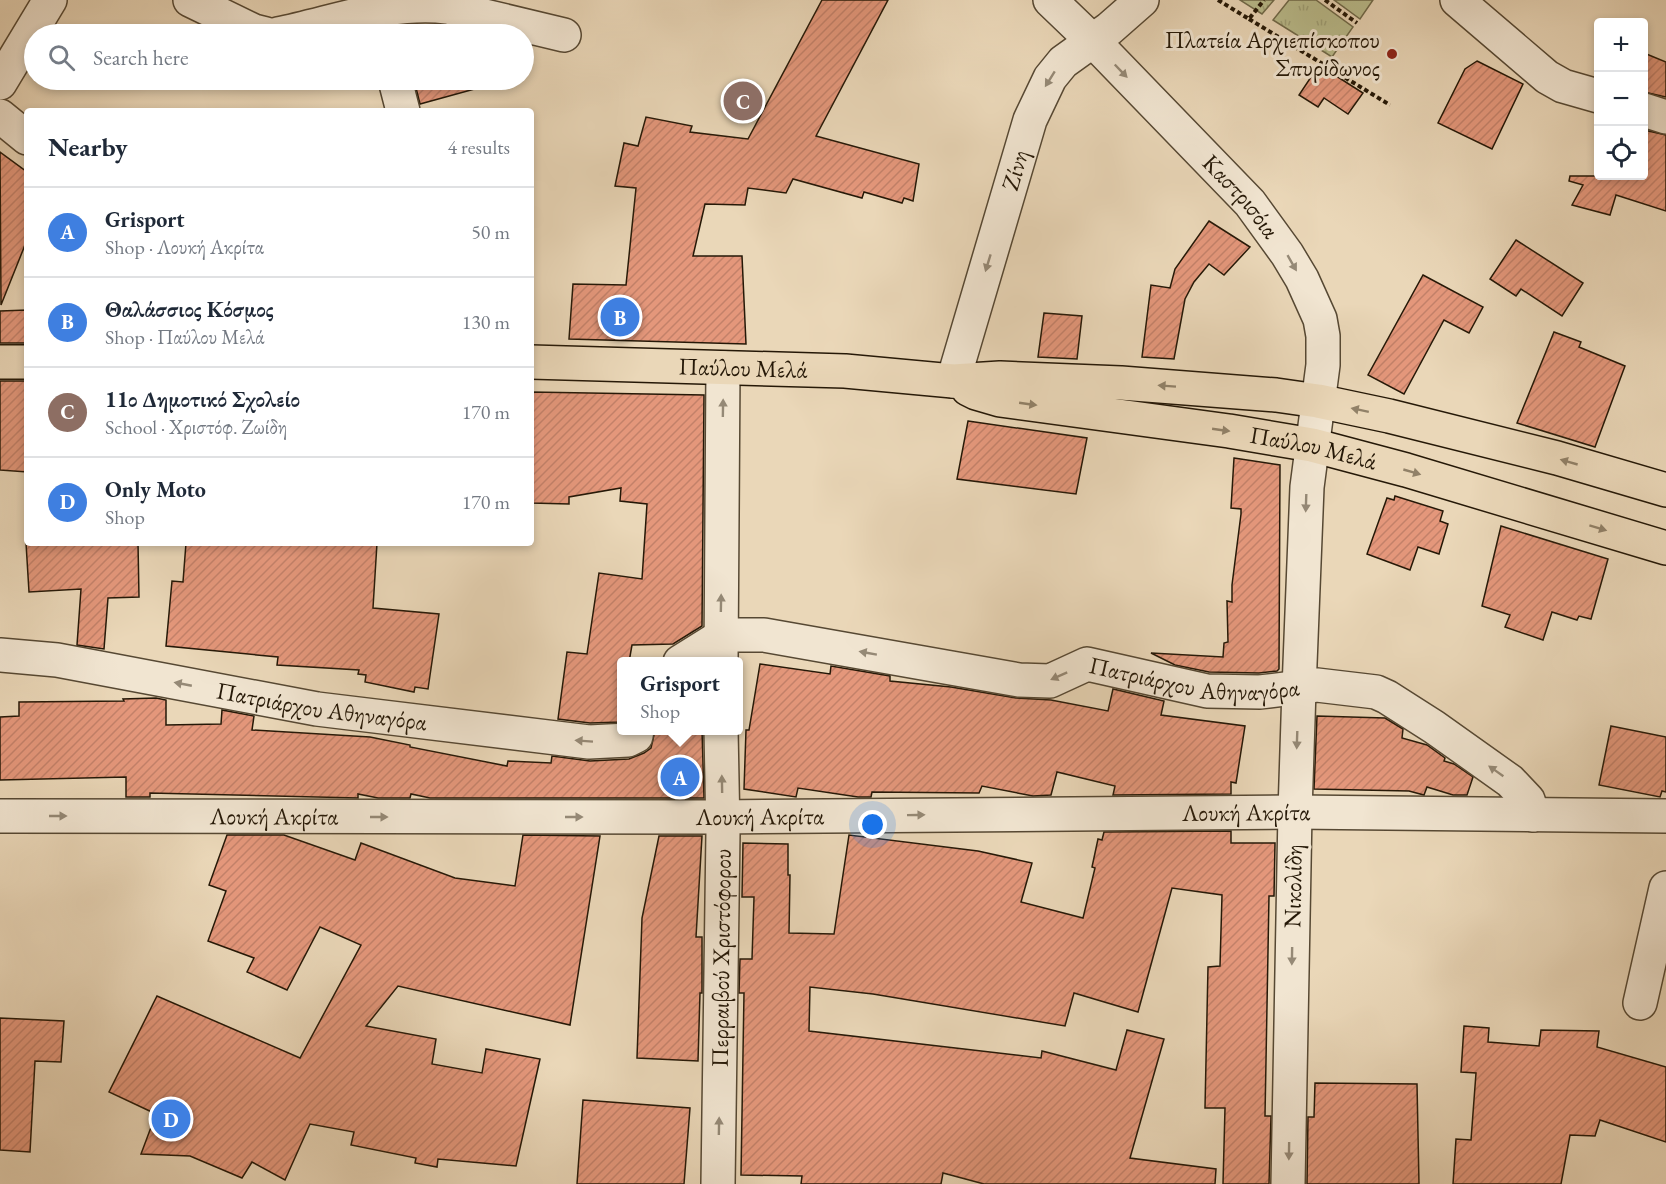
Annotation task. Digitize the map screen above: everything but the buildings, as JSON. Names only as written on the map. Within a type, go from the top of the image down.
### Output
[{"type":"main road","points":[[0,362],[24,362]]},
{"type":"main road","name":"Παύλου Μελά","points":[[534,362],[845,371],[953,381],[1000,378],[1157,385],[1276,395],[1389,416],[1557,458],[1666,490]]},
{"type":"main road","name":"Παύλου Μελά","points":[[953,381],[976,393],[1000,400],[1229,430],[1312,445],[1406,470],[1666,548]]},
{"type":"street","points":[[36,24],[50,0]]},
{"type":"street","points":[[190,0],[240,24]]},
{"type":"street","name":"Καστρισόια","points":[[1050,0],[1092,40],[1250,203],[1287,254],[1320,319],[1323,349],[1312,445]]},
{"type":"street","name":"Ζίνη","points":[[953,381],[1030,120],[1050,78],[1076,51],[1116,24],[1142,0]]},
{"type":"street","points":[[1457,0],[1547,77],[1563,86],[1594,95]]},
{"type":"street","points":[[380,23],[412,3],[447,7],[518,24]]},
{"type":"street","points":[[534,28],[564,35]]},
{"type":"street","points":[[0,83],[24,43]]},
{"type":"street","points":[[398,90],[403,108]]},
{"type":"street","points":[[1648,111],[1666,117]]},
{"type":"street","points":[[0,116],[24,136]]},
{"type":"street","points":[[721,649],[723,368]]},
{"type":"street","name":"Νικολίδη","points":[[1288,1184],[1295,812],[1307,487],[1312,445]]},
{"type":"street","name":"Πατριάρχου Αθηναγόρα","points":[[696,657],[721,649],[732,635],[764,635],[1018,680],[1050,681],[1088,664],[1207,691],[1260,692],[1317,685],[1376,692],[1387,697],[1510,781],[1528,800],[1533,815]]},
{"type":"street","name":"Πατριάρχου Αθηναγόρα","points":[[0,655],[57,660],[317,709],[589,742],[628,740],[636,735]]},
{"type":"street","name":"Περραιβού Χριστόφορου","points":[[718,1184],[721,735]]},
{"type":"street","name":"Λουκή Ακρίτα","points":[[0,816],[722,817],[1295,812],[1666,816]]},
{"type":"street","points":[[1640,1003],[1666,888]]},
{"type":"path","points":[[1218,0],[1390,105]]},
{"type":"path","points":[[1249,19],[1264,0]]},
{"type":"path","points":[[1325,0],[1357,23]]},
{"type":"green space","points":[[1240,0],[1274,0],[1262,14]]},
{"type":"green space","points":[[1289,0],[1316,0],[1353,27],[1332,57],[1273,20]]},
{"type":"green space","points":[[1334,0],[1373,0],[1360,19]]},
{"type":"place","name":"Πλατεία Αρχιεπίσκοπου Σπυρίδωνος","points":[[1392,54]]},
{"type":"place","name":"11ο Δημοτικό Σχολείο","points":[[743,101]]},
{"type":"place","name":"Θαλάσσιος Κόσμος","points":[[620,317]]},
{"type":"place","name":"Grisport","points":[[680,777]]},
{"type":"place","name":"Only Moto","points":[[171,1119]]}]
